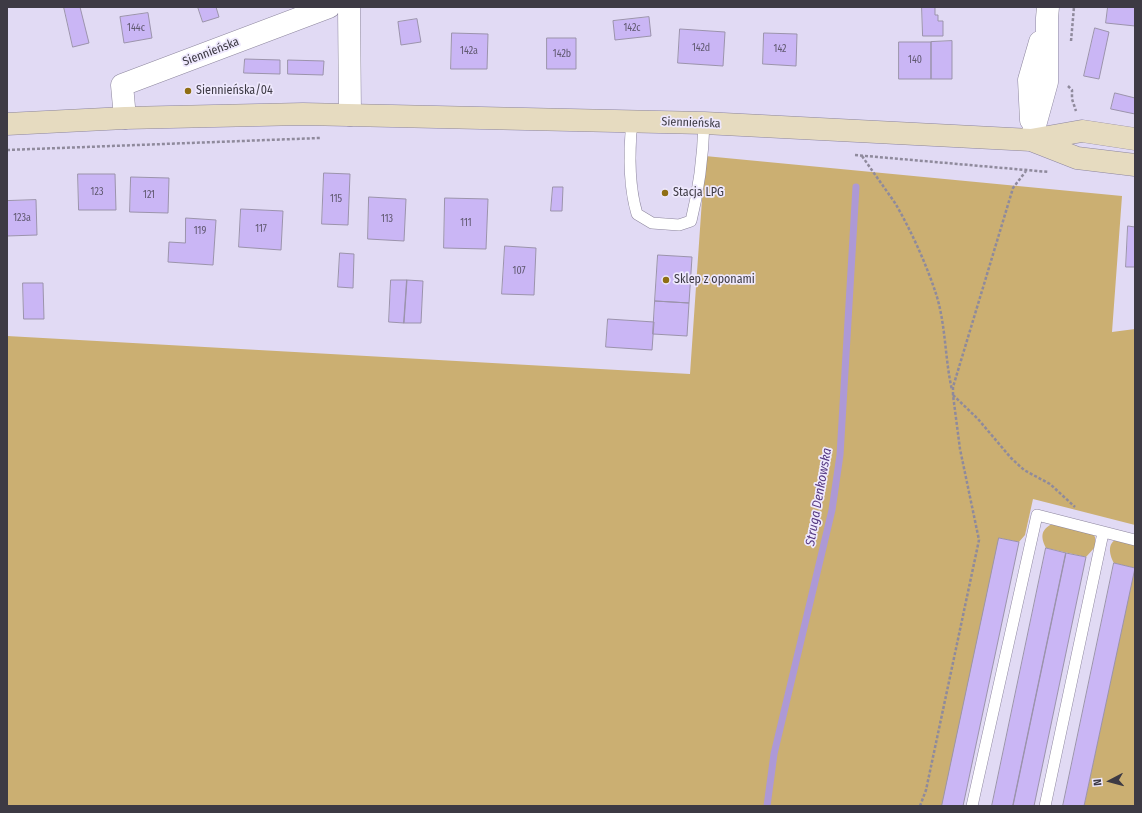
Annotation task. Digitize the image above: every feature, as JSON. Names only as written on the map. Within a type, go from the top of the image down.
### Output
[{"type":"main road","name":"Siennieńska","points":[[7,124],[125,118],[303,114],[704,123],[1031,140],[1082,131],[1135,139]]},
{"type":"main road","name":"Siennieńska","points":[[1031,140],[1077,158],[1135,165]]},
{"type":"street","name":"Siennieńska","points":[[125,118],[122,85],[330,7]]},
{"type":"street","points":[[349,7],[350,115]]},
{"type":"street","points":[[1031,140],[1029,80],[1047,13]]},
{"type":"lane","points":[[632,121],[630,144],[632,198],[637,214],[652,223],[679,225],[690,221],[696,203],[703,146],[704,123]]},
{"type":"lane","points":[[972,806],[1038,514],[1103,533],[1135,540]]},
{"type":"lane","points":[[1045,806],[1103,533]]},
{"type":"path","points":[[1070,45],[1074,7]]},
{"type":"path","points":[[1066,84],[1072,90],[1072,99],[1077,113]]},
{"type":"path","points":[[7,150],[324,138]]},
{"type":"path","points":[[854,155],[1026,170],[1013,188],[953,387],[953,395],[978,419],[1011,458],[1024,470],[1050,484],[1077,509]]},
{"type":"path","points":[[862,155],[896,205],[917,247],[937,298],[942,322],[948,373],[953,395],[960,449],[979,540],[926,790],[920,806]]},
{"type":"shaded area","points":[[705,156],[1122,196],[1112,332],[1135,329],[1135,525],[1033,499],[1025,535],[1019,542],[999,538],[942,806],[7,806],[7,336],[690,374]]},
{"type":"shaded area","points":[[1054,523],[1092,533],[1095,537],[1095,547],[1086,557],[1046,548],[1042,536],[1044,530]]},
{"type":"shaded area","points":[[1115,540],[1135,544],[1135,806],[1084,806],[1134,568],[1114,563],[1110,554],[1110,548],[1112,542]]},
{"type":"building","points":[[64,7],[80,7],[89,43],[73,47]]},
{"type":"building","points":[[198,7],[216,7],[219,17],[203,22]]},
{"type":"building","points":[[922,7],[935,7],[935,15],[938,15],[938,21],[943,21],[943,36],[923,36]]},
{"type":"building","points":[[1108,7],[1135,7],[1135,26],[1106,23]]},
{"type":"building","points":[[148,13],[152,38],[124,43],[120,17]]},
{"type":"building","points":[[649,17],[651,36],[615,40],[613,21]]},
{"type":"building","points":[[417,19],[421,42],[401,45],[398,22]]},
{"type":"building","points":[[1095,28],[1109,32],[1099,79],[1084,76]]},
{"type":"building","points":[[680,29],[725,32],[723,66],[678,63]]},
{"type":"building","points":[[452,33],[488,34],[487,69],[451,69]]},
{"type":"building","points":[[764,33],[797,34],[796,66],[763,64]]},
{"type":"building","points":[[547,38],[576,38],[576,69],[547,69]]},
{"type":"building","points":[[952,41],[952,79],[931,79],[931,42]]},
{"type":"building","points":[[899,42],[931,42],[931,79],[899,79]]},
{"type":"building","points":[[245,59],[280,60],[280,74],[244,73]]},
{"type":"building","points":[[288,60],[324,61],[323,75],[288,74]]},
{"type":"building","points":[[1115,93],[1135,98],[1135,114],[1111,109]]},
{"type":"building","points":[[324,173],[350,174],[348,225],[322,224]]},
{"type":"building","points":[[78,174],[115,174],[116,210],[79,210]]},
{"type":"building","points":[[131,177],[169,178],[168,213],[130,212]]},
{"type":"building","points":[[553,187],[563,187],[562,211],[551,211]]},
{"type":"building","points":[[369,197],[406,199],[404,241],[368,239]]},
{"type":"building","points":[[445,198],[488,199],[486,249],[444,248]]},
{"type":"building","points":[[36,200],[37,235],[7,236],[7,201]]},
{"type":"building","points":[[241,209],[283,211],[281,250],[239,247]]},
{"type":"building","points":[[186,218],[216,220],[213,265],[168,262],[169,242],[185,243]]},
{"type":"building","points":[[1128,226],[1135,227],[1135,267],[1126,267]]},
{"type":"building","points":[[505,246],[536,248],[534,295],[502,294]]},
{"type":"building","points":[[340,253],[354,254],[353,288],[338,287]]},
{"type":"building","points":[[658,255],[692,257],[689,303],[655,301]]},
{"type":"building","points":[[391,280],[407,280],[404,323],[389,322]]},
{"type":"building","points":[[407,280],[423,281],[421,323],[404,323]]},
{"type":"building","points":[[23,283],[43,283],[44,319],[24,319]]},
{"type":"building","points":[[655,301],[689,303],[687,336],[653,334]]},
{"type":"building","points":[[608,319],[654,322],[652,350],[606,347]]},
{"type":"building","points":[[999,538],[1019,542],[963,806],[942,806]]},
{"type":"building","points":[[1046,548],[1066,553],[1013,806],[992,806]]},
{"type":"building","points":[[1066,553],[1086,557],[1034,806],[1013,806]]},
{"type":"building","points":[[1114,563],[1135,568],[1084,806],[1063,806]]},
{"type":"waterway","name":"Struga Denkowska","points":[[767,806],[774,754],[832,510],[840,455],[856,187]]},
{"type":"place","name":"Siennieńska/04","points":[[188,91]]},
{"type":"place","name":"Stacja LPG","points":[[665,193]]},
{"type":"place","name":"Sklep z oponami","points":[[666,280]]}]
